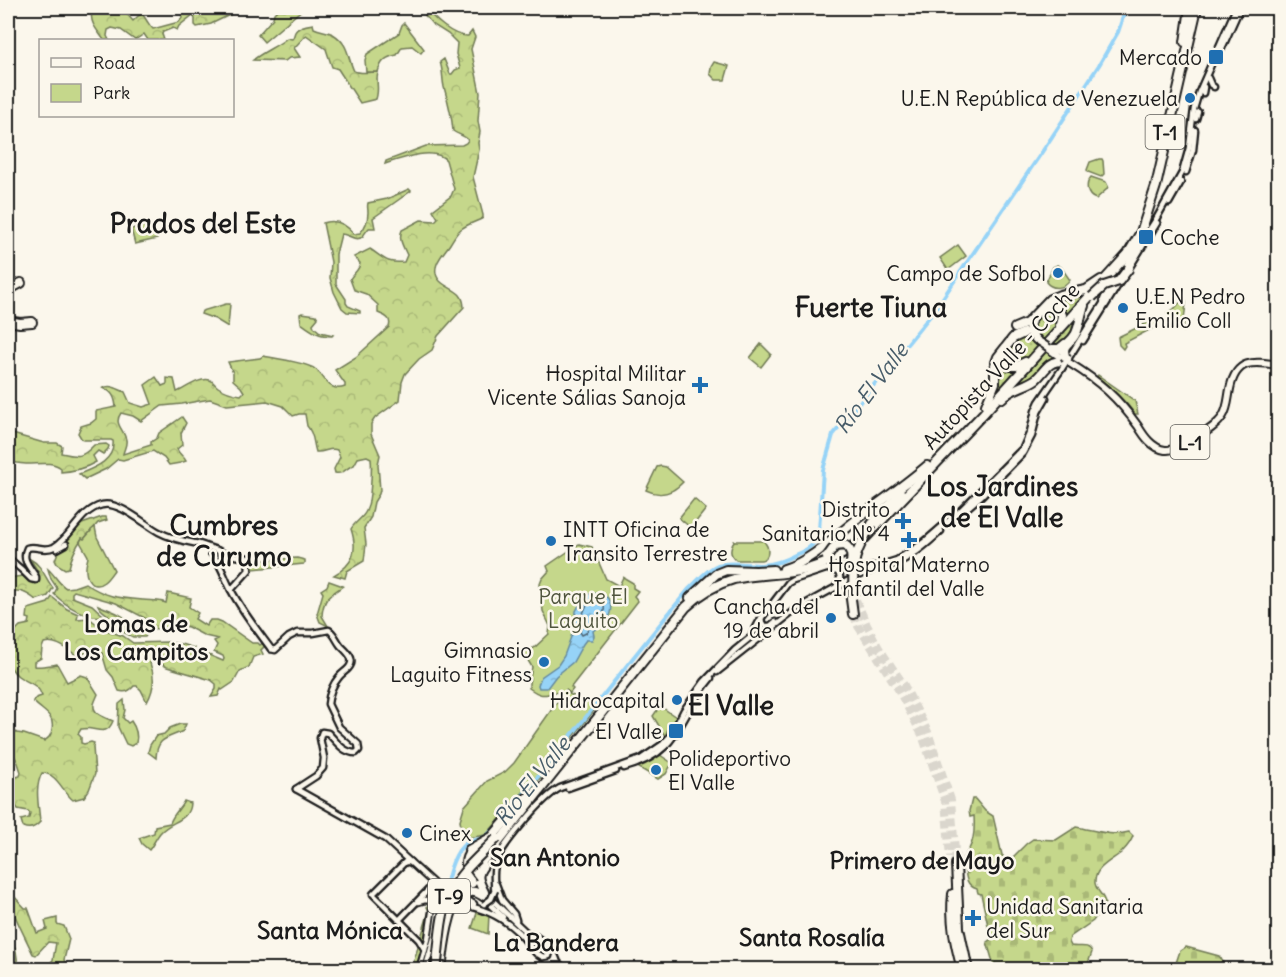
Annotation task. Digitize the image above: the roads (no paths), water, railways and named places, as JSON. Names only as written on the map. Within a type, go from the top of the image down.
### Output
[{"type":"highway","name":"T-1","points":[[1115,278],[1135,244],[1149,210],[1196,8]]},
{"type":"highway","name":"Autopista Valle - Coche","points":[[984,410],[1025,362],[1089,299],[1130,246],[1142,221],[1153,185],[1188,41]]},
{"type":"highway","points":[[984,410],[989,410],[1007,393],[1035,379],[1051,363],[1069,361],[1064,347],[1077,333],[1082,312],[1089,299],[1104,286],[1119,281],[1131,265]]},
{"type":"highway","points":[[1013,338],[1015,328],[1027,323],[1053,297],[1083,291],[1115,278],[1116,285],[1108,297]]},
{"type":"highway","points":[[8,290],[21,283]]},
{"type":"highway","name":"Autopista Valle - Coche","points":[[438,969],[447,926],[463,886],[692,602],[719,584],[735,579],[808,569],[828,562],[852,548],[873,530],[1101,283]]},
{"type":"highway","points":[[1101,283],[1111,284],[1108,297]]},
{"type":"highway","points":[[1036,340],[1030,333],[1029,326],[1034,316],[1045,308],[1054,305],[1060,309],[1062,315],[1059,328]]},
{"type":"highway","points":[[8,321],[33,322]]},
{"type":"highway","points":[[1035,355],[1025,369],[1029,377],[1035,376],[1050,359],[1050,349],[1060,348],[1075,330],[1073,325],[1068,324],[1059,328]]},
{"type":"highway","points":[[984,410],[993,391],[997,358],[1013,338],[1024,333]]},
{"type":"highway","points":[[1025,362],[1017,366],[1008,366],[1004,360],[1004,353],[1019,336],[1027,336],[1036,340]]},
{"type":"highway","name":"Autopista Valle - Coche","points":[[438,969],[444,914],[451,891],[467,869],[497,838],[682,608],[699,591],[717,582],[732,577],[783,569],[804,560],[932,464]]},
{"type":"highway","points":[[854,614],[855,558],[869,525],[924,475]]},
{"type":"highway","points":[[851,565],[857,543],[878,511],[906,484]]},
{"type":"highway","points":[[792,572],[818,564],[835,546],[845,545],[851,554],[849,584],[853,597]]},
{"type":"highway","name":"T-9","points":[[682,608],[686,601],[708,580],[726,570],[783,569]]},
{"type":"highway","points":[[667,631],[671,630],[703,597],[733,583]]},
{"type":"highway","points":[[486,903],[466,874],[464,859],[469,850],[492,837],[532,795]]},
{"type":"highway","name":"T-9","points":[[484,892],[478,881],[478,874],[494,848]]},
{"type":"highway","points":[[447,926],[451,906],[459,889],[481,858],[479,850],[472,850],[468,855],[466,874]]},
{"type":"highway","points":[[953,864],[956,932],[966,968]]},
{"type":"highway","points":[[472,882],[484,892]]},
{"type":"highway","points":[[955,890],[951,911],[966,968]]},
{"type":"highway","points":[[447,926],[464,894],[476,892],[486,903]]},
{"type":"highway","points":[[440,904],[447,926]]},
{"type":"main road","points":[[758,625],[772,625],[860,574],[890,566],[908,558],[932,540],[982,495],[1026,450],[1041,406],[1108,297],[1131,265],[1186,172],[1193,150],[1199,99],[1238,8]]},
{"type":"main road","points":[[1115,278],[1155,221],[1182,173],[1199,92],[1238,8]]},
{"type":"main road","points":[[1208,78],[1214,87]]},
{"type":"main road","points":[[1203,93],[1204,87]]},
{"type":"main road","points":[[1077,348],[1108,297]]},
{"type":"main road","name":"L-1","points":[[1036,340],[1104,386],[1118,400],[1150,443],[1167,450],[1179,448],[1220,420],[1227,408],[1233,378],[1240,367],[1254,362],[1278,364]]},
{"type":"main road","points":[[495,887],[494,869],[500,853],[542,802],[560,788],[641,759],[663,744],[674,731],[684,710],[704,682],[751,637],[761,618],[790,581],[826,569],[864,569],[891,562],[907,554],[961,510],[1021,451],[1028,439],[1037,405],[1062,371]]},
{"type":"main road","points":[[8,559],[35,580],[36,577],[25,558],[26,549],[30,547],[44,550],[54,547],[87,514],[107,504],[114,505],[163,534],[209,550],[248,558],[249,570],[231,590]]},
{"type":"main road","points":[[57,549],[87,514]]},
{"type":"main road","points":[[190,543],[198,538]]},
{"type":"main road","points":[[8,559],[31,582],[35,582],[39,578],[28,561],[27,551],[31,549],[48,553],[66,544]]},
{"type":"main road","points":[[209,550],[219,563],[244,612],[272,651],[297,633],[329,630],[347,651],[350,666],[334,684],[328,704],[339,728],[358,744],[359,750],[356,753],[349,752],[328,733],[322,732],[320,738],[325,762],[323,768],[316,776],[296,789],[385,839],[433,882],[399,920]]},
{"type":"main road","points":[[219,563],[219,557],[224,554]]},
{"type":"main road","points":[[826,569],[836,570],[839,573],[841,580],[836,588]]},
{"type":"main road","points":[[226,577],[231,583],[238,582]]},
{"type":"main road","points":[[235,596],[234,588],[238,582]]},
{"type":"main road","points":[[486,903],[495,887],[497,868],[502,855],[549,799],[565,789],[636,764],[659,753],[673,739],[694,701],[710,679],[733,658],[798,608]]},
{"type":"main road","points":[[761,618],[765,626]]},
{"type":"main road","points":[[407,860],[373,894],[428,951]]},
{"type":"main road","points":[[510,915],[483,886],[480,880],[481,873],[485,870],[490,872],[502,900],[514,914],[516,920]]},
{"type":"main road","points":[[484,892],[529,937],[566,969]]},
{"type":"main road","points":[[467,905],[466,896],[469,893],[479,895],[516,930]]},
{"type":"main road","points":[[424,894],[425,898],[440,904]]},
{"type":"main road","points":[[416,903],[423,900],[440,904],[486,903],[529,937],[548,947],[549,956],[543,957],[538,954],[528,940],[529,937]]},
{"type":"main road","points":[[425,969],[440,904]]},
{"type":"main road","points":[[419,969],[428,951],[440,904]]},
{"type":"main road","points":[[467,905],[488,911],[516,930],[548,944],[561,969]]},
{"type":"main road","points":[[504,911],[516,920],[529,937],[539,957],[545,961],[556,962]]},
{"type":"water","points":[[589,594],[604,595],[610,601],[611,610],[608,618],[593,631],[592,640],[586,640],[573,662],[556,676],[547,688],[539,688],[541,677],[558,665],[564,656],[575,626],[576,611]]},
{"type":"waterway","name":"Río El Valle","points":[[444,901],[450,869],[462,847],[468,842],[484,837],[496,827],[689,589],[714,567],[733,563],[761,565],[775,563],[811,546],[819,531],[823,470],[833,435],[934,311],[1099,65],[1118,32],[1126,8]]},
{"type":"tunnel","points":[[856,600],[879,648],[904,685],[928,732],[951,800],[956,864]]},
{"type":"tunnel","points":[[853,614],[858,626],[898,689],[922,735],[945,801],[950,857]]},
{"type":"place","name":"Mercado","points":[[1216,57]]},
{"type":"place","name":"U.E.N República de Venezuela","points":[[1190,98]]},
{"type":"place","name":"Coche","points":[[1146,237]]},
{"type":"place","name":"Campo de Sofbol","points":[[1058,273]]},
{"type":"place","name":"U.E.N Pedro Emilio Coll","points":[[1123,308]]},
{"type":"place","name":"Hospital Militar Vicente Sálias Sanoja","points":[[700,385]]},
{"type":"place","name":"Distrito Sanitario N° 4","points":[[903,521]]},
{"type":"place","name":"Hospital Materno Infantil del Valle","points":[[909,540]]},
{"type":"place","name":"INTT Oficina de Transito Terrestre","points":[[551,541]]},
{"type":"place","name":"Cancha del 19 de abril","points":[[831,618]]},
{"type":"place","name":"Gimnasio Laguito Fitness","points":[[544,662]]},
{"type":"place","name":"Hidrocapital","points":[[677,700]]},
{"type":"place","name":"El Valle","points":[[676,731]]},
{"type":"place","name":"Polideportivo El Valle","points":[[656,770]]},
{"type":"place","name":"Cinex","points":[[407,833]]},
{"type":"place","name":"Unidad Sanitaria del Sur","points":[[973,918]]},
{"type":"district","name":"Prados del Este","points":[[203,223]]},
{"type":"district","name":"Fuerte Tiuna","points":[[871,307]]},
{"type":"district","name":"Los Jardines de El Valle","points":[[1002,502]]},
{"type":"district","name":"Cumbres de Curumo","points":[[224,540]]},
{"type":"district","name":"Lomas de Los Campitos","points":[[136,637]]},
{"type":"district","name":"El Valle","points":[[731,705]]},
{"type":"district","name":"San Antonio","points":[[555,857]]},
{"type":"district","name":"Primero de Mayo","points":[[922,860]]},
{"type":"district","name":"Santa Mónica","points":[[330,930]]},
{"type":"district","name":"Santa Rosalía","points":[[812,937]]},
{"type":"district","name":"La Bandera","points":[[556,942]]},
{"type":"park label","name":"Parque El Laguito","points":[[583,608]]}]
